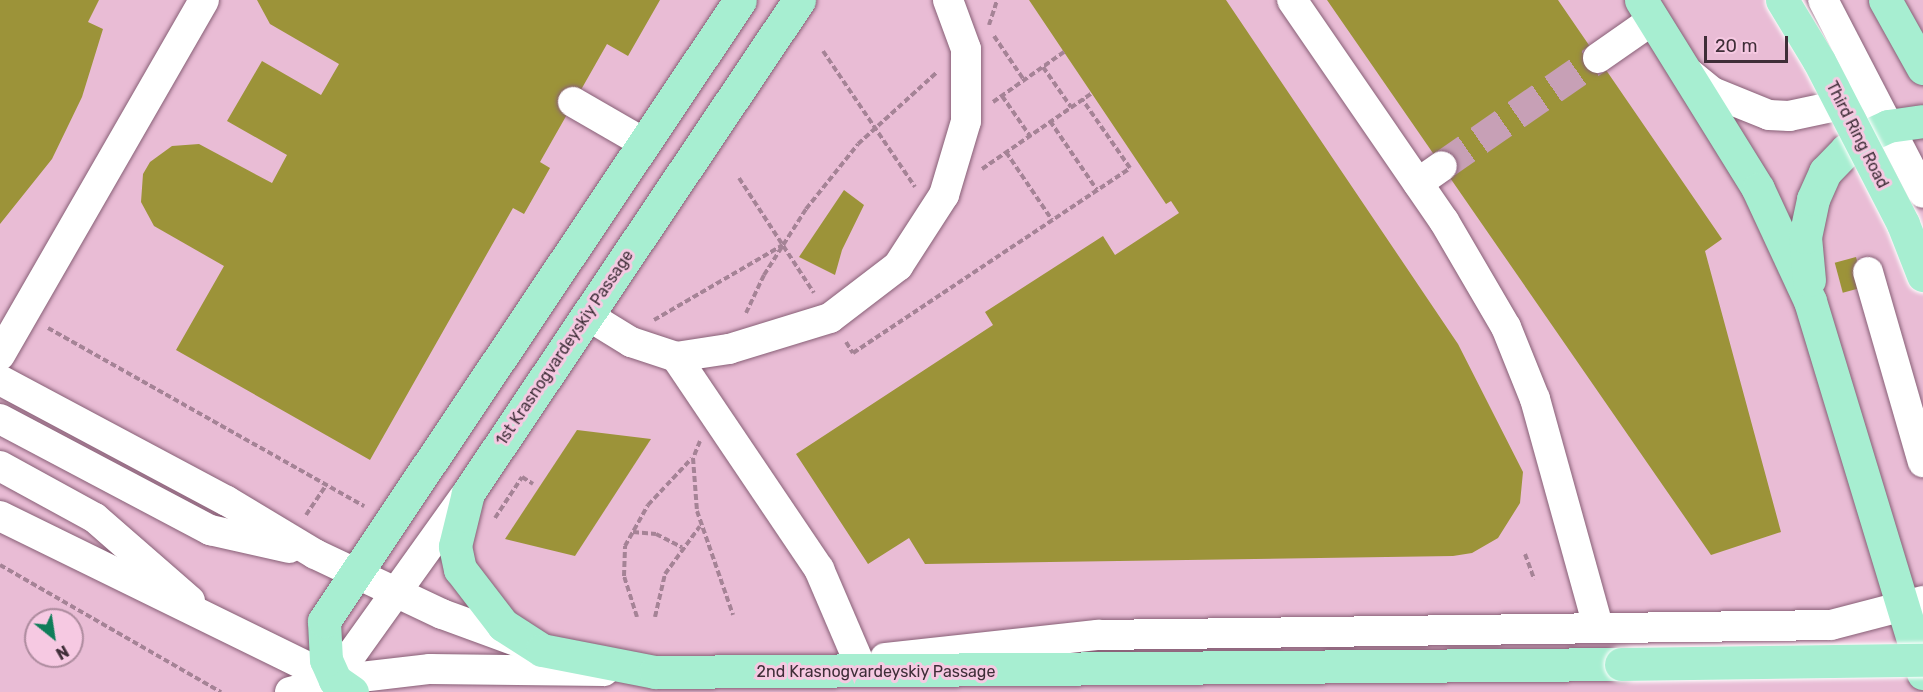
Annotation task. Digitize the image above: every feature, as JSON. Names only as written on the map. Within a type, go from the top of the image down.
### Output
[{"type":"main road","points":[[337,688],[326,660],[324,621],[740,0]]},
{"type":"main road","name":"1st Krasnogvardeyskiy Passage","points":[[468,493],[799,0]]},
{"type":"main road","name":"Third Ring Road","points":[[1782,0],[1819,61],[1903,224],[1923,275]]},
{"type":"main road","points":[[1884,0],[1923,68]]},
{"type":"main road","points":[[1648,10],[1690,74],[1758,189],[1810,301],[1913,604],[1923,673]]},
{"type":"main road","points":[[1810,301],[1806,237],[1813,199],[1825,172],[1846,150],[1888,126],[1923,121]]},
{"type":"main road","points":[[468,493],[455,546],[460,568],[503,625],[542,650]]},
{"type":"main road","name":"2nd Krasnogvardeyskiy Passage","points":[[542,650],[655,672],[742,673],[1097,671],[1923,660]]},
{"type":"street","points":[[0,355],[204,0]]},
{"type":"street","points":[[587,315],[631,342],[676,357],[729,349],[830,318],[898,266],[938,204],[966,121],[966,49],[948,0]]},
{"type":"street","points":[[1292,0],[1418,183],[1482,282],[1522,360],[1598,626]]},
{"type":"street","points":[[1823,0],[1923,193]]},
{"type":"street","points":[[1598,58],[1648,10]]},
{"type":"street","points":[[1690,74],[1712,92],[1769,115],[1789,116],[1836,106],[1870,91]]},
{"type":"street","points":[[573,102],[644,143]]},
{"type":"street","points":[[1418,183],[1442,166]]},
{"type":"street","points":[[1868,272],[1923,462]]},
{"type":"street","points":[[676,357],[819,569],[858,660]]},
{"type":"street","points":[[0,380],[227,501],[315,554]]},
{"type":"street","points":[[0,419],[210,530],[315,554]]},
{"type":"street","points":[[0,466],[95,518],[209,619],[295,678],[337,688]]},
{"type":"street","name":"1st Krasnogvardeyskiy Passage","points":[[337,688],[398,593],[468,493]]},
{"type":"street","points":[[1,519],[209,619]]},
{"type":"street","name":"2nd Krasnogvardeyskiy Passage","points":[[315,554],[489,633],[542,650]]},
{"type":"street","points":[[742,673],[1098,635],[1598,626],[1831,625],[1913,604]]},
{"type":"street","points":[[283,692],[295,678],[324,621]]},
{"type":"street","name":"2nd Krasnogvardeyskiy Passage","points":[[337,688],[430,669],[655,672]]},
{"type":"path","points":[[988,28],[1024,80]]},
{"type":"path","points":[[823,51],[938,204],[1006,152],[1092,93]]},
{"type":"path","points":[[966,121],[1064,52]]},
{"type":"path","points":[[1043,67],[1071,107]]},
{"type":"path","points":[[1002,96],[1030,136]]},
{"type":"path","points":[[1050,121],[1097,190]]},
{"type":"path","points":[[1006,152],[1052,220]]},
{"type":"path","points":[[650,323],[783,245]]},
{"type":"path","points":[[42,325],[365,505]]},
{"type":"path","points":[[637,617],[622,560],[633,532],[648,505],[693,458]]},
{"type":"path","points":[[491,524],[522,477],[533,484]]},
{"type":"path","points":[[305,514],[327,484]]},
{"type":"path","points":[[655,617],[665,574],[700,526]]},
{"type":"path","points":[[633,532],[656,534],[682,548]]},
{"type":"path","points":[[1525,554],[1534,579]]},
{"type":"path","points":[[0,565],[221,692]]},
{"type":"building","points":[[0,0],[99,0],[88,22],[103,29],[82,97],[52,159],[0,224]]},
{"type":"building","points":[[257,0],[660,0],[628,56],[607,44],[540,162],[550,168],[524,214],[513,208],[370,460],[176,350],[224,266],[154,226],[141,202],[143,174],[150,162],[172,146],[199,144],[272,183],[287,155],[227,121],[262,61],[321,95],[339,64],[270,24]]},
{"type":"building","points":[[1029,0],[1226,0],[1458,344],[1523,472],[1520,503],[1498,538],[1472,553],[1453,556],[925,564],[909,538],[868,564],[796,454],[993,325],[985,312],[1103,236],[1115,255],[1179,213],[1171,201],[1166,204]]},
{"type":"building","points":[[1327,0],[1558,0],[1722,239],[1705,251],[1781,532],[1711,555]]},
{"type":"building","points":[[844,190],[864,205],[842,250],[835,275],[799,257]]},
{"type":"building","points":[[1856,257],[1864,287],[1843,293],[1835,263]]},
{"type":"building","points":[[577,430],[651,439],[575,556],[505,539]]},
{"type":"tunnel","points":[[1442,166],[1598,58]]}]
